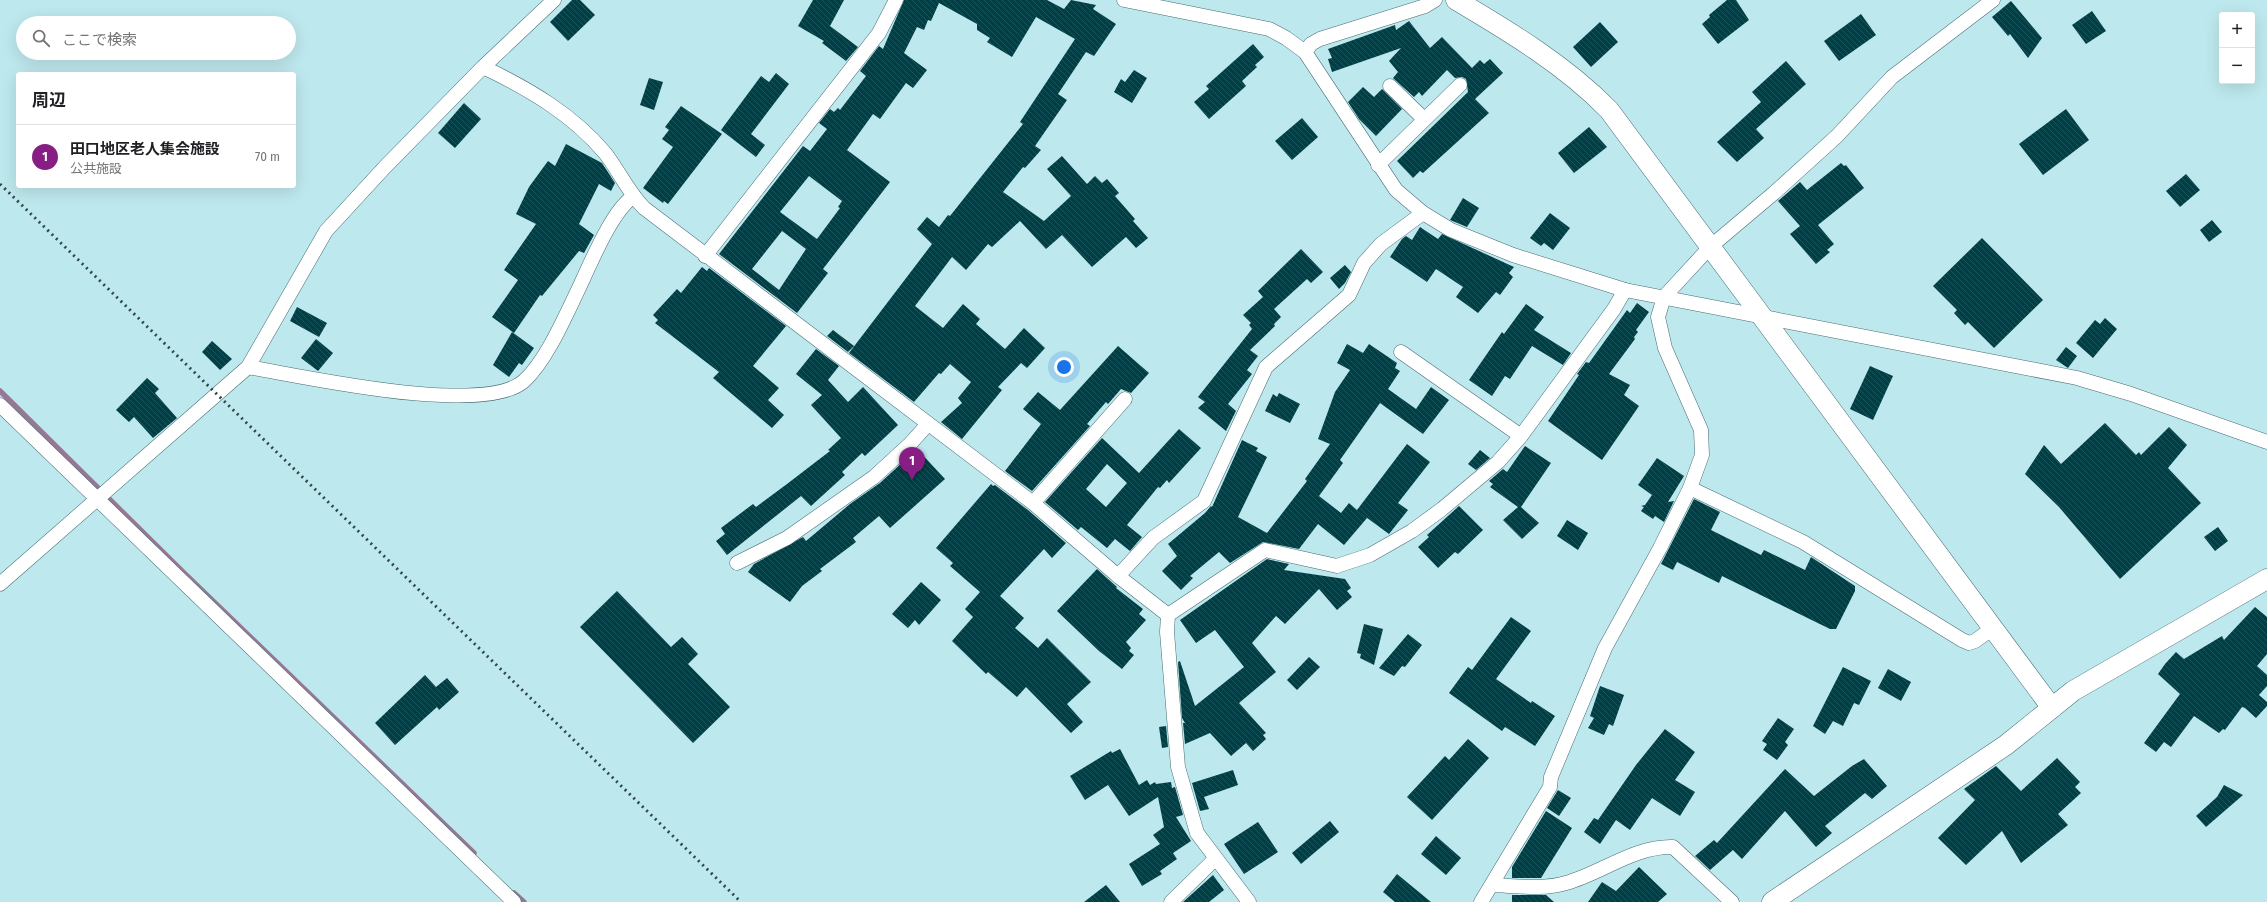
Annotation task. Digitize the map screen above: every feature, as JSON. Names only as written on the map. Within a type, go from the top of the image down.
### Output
[{"type":"street","points":[[0,584],[248,367],[326,231],[384,168],[483,67],[554,0]]},
{"type":"street","points":[[705,256],[879,33],[896,0]]},
{"type":"street","points":[[1124,0],[1269,29],[1286,38],[1305,52],[1396,190],[1423,213],[1451,230],[1513,255],[1625,290],[2077,378],[2131,394],[2267,442]]},
{"type":"street","points":[[1305,52],[1311,44],[1320,39],[1425,6],[1436,0]]},
{"type":"street","points":[[1456,0],[1548,59],[1596,96],[1628,133],[1710,247],[2052,708]]},
{"type":"street","points":[[1481,902],[1493,885],[1550,787],[1551,777],[1605,648],[1690,488],[1702,455],[1701,430],[1665,348],[1658,317],[1664,297],[1710,247],[1774,193],[1837,136],[1892,77],[1993,0]]},
{"type":"street","points":[[483,67],[518,84],[552,105],[581,128],[606,154],[633,197],[644,208],[705,256],[1033,503],[1118,576],[1168,615]]},
{"type":"street","points":[[1378,164],[1460,85]]},
{"type":"street","points":[[1390,86],[1424,119]]},
{"type":"street","points":[[248,367],[412,394],[448,396],[488,393],[510,388],[523,381],[532,372],[553,338],[621,208],[633,197]]},
{"type":"street","points":[[1118,576],[1153,538],[1204,501],[1266,367],[1349,295],[1364,263],[1381,244],[1423,213]]},
{"type":"street","points":[[1168,615],[1265,550],[1337,566],[1370,555],[1412,531],[1442,509],[1498,462],[1522,436],[1614,309],[1625,290]]},
{"type":"street","points":[[1401,352],[1522,436]]},
{"type":"street","points":[[1033,503],[1125,398]]},
{"type":"street","points":[[0,405],[514,902]]},
{"type":"street","points":[[737,563],[787,538],[874,477],[910,444],[928,424]]},
{"type":"street","points":[[1690,488],[1803,542],[1962,640],[1969,643],[1975,641],[1993,628]]},
{"type":"street","points":[[1772,902],[2006,745],[2073,691],[2267,578]]},
{"type":"street","points":[[1168,615],[1167,632],[1178,766],[1197,833],[1215,859],[1249,902]]},
{"type":"street","points":[[1493,885],[1552,887],[1568,883],[1648,849],[1673,847],[1732,902]]},
{"type":"street","points":[[1171,902],[1215,859]]},
{"type":"building","points":[[572,0],[580,0],[595,15],[568,41],[550,22]]},
{"type":"building","points":[[813,0],[844,0],[830,26],[858,47],[846,61],[822,43],[824,41],[798,26]]},
{"type":"building","points":[[904,0],[1047,0],[1064,9],[1071,0],[1096,5],[1093,9],[1116,24],[1094,56],[1086,52],[1058,94],[1067,100],[1035,146],[1041,150],[1025,168],[1023,167],[1003,192],[1044,221],[1071,196],[1047,169],[1062,156],[1087,184],[1095,176],[1102,183],[1107,179],[1119,193],[1115,196],[1135,219],[1133,221],[1148,238],[1136,248],[1126,237],[1092,267],[1062,235],[1046,249],[1020,221],[992,247],[988,244],[966,270],[952,257],[915,306],[943,328],[963,304],[980,319],[976,324],[1005,349],[1024,328],[1045,348],[1027,368],[1021,363],[998,387],[1002,390],[962,439],[941,422],[962,403],[958,398],[971,382],[950,364],[941,374],[939,373],[914,402],[849,353],[932,244],[917,229],[927,217],[939,227],[948,215],[950,216],[1023,124],[1020,122],[1075,39],[1036,17],[1012,57],[987,42],[990,38],[977,30],[977,24],[939,3],[931,21],[928,20],[924,30],[917,27],[904,53],[927,70],[913,88],[906,83],[880,119],[873,114],[847,150],[890,182],[823,269],[828,273],[797,313],[719,254],[803,146],[810,151],[827,129],[819,123],[830,109],[834,112],[838,108],[840,110],[866,76],[860,71],[879,46],[883,49]],"holes":[[[809,176],[842,201],[838,207],[840,208],[817,239],[780,212]],[[782,231],[806,249],[779,290],[752,269]]]},
{"type":"building","points":[[1727,0],[1736,0],[1749,20],[1718,44],[1702,24],[1710,17],[1709,15]]},
{"type":"building","points":[[2011,1],[2042,38],[2028,58],[2010,34],[2008,36],[1992,17]]},
{"type":"building","points":[[2092,11],[2106,31],[2086,44],[2072,25]]},
{"type":"building","points":[[1861,14],[1876,35],[1839,61],[1824,41]]},
{"type":"building","points":[[1409,21],[1430,48],[1442,37],[1472,68],[1480,60],[1484,64],[1490,59],[1503,73],[1475,99],[1489,113],[1423,173],[1420,171],[1413,178],[1397,161],[1468,92],[1466,79],[1462,77],[1455,78],[1447,70],[1422,96],[1419,92],[1414,97],[1393,78],[1398,72],[1389,61],[1401,48],[1332,72],[1328,59],[1332,58],[1328,49],[1395,25],[1396,30]]},
{"type":"building","points":[[1600,22],[1618,42],[1591,67],[1573,47]]},
{"type":"building","points":[[1253,44],[1264,57],[1255,65],[1257,67],[1242,81],[1246,86],[1209,119],[1194,102],[1209,89],[1206,86]]},
{"type":"building","points":[[1786,61],[1806,84],[1756,129],[1764,138],[1737,162],[1717,142],[1761,102],[1752,92]]},
{"type":"building","points":[[1134,70],[1147,78],[1132,103],[1114,92],[1121,79],[1125,82]]},
{"type":"building","points":[[776,73],[789,84],[751,134],[765,145],[756,157],[721,130],[761,76],[769,82]]},
{"type":"building","points":[[649,78],[663,82],[654,110],[640,105]]},
{"type":"building","points":[[1363,87],[1374,97],[1382,89],[1402,109],[1376,136],[1359,119],[1348,102]]},
{"type":"building","points":[[464,103],[481,119],[455,148],[438,133]]},
{"type":"building","points":[[681,106],[722,134],[668,204],[664,201],[663,203],[643,188],[673,147],[662,139],[669,130],[665,127]]},
{"type":"building","points":[[2066,109],[2089,140],[2043,175],[2019,144]]},
{"type":"building","points":[[1302,118],[1318,137],[1292,160],[1275,141]]},
{"type":"building","points":[[1589,127],[1607,147],[1574,173],[1558,153]]},
{"type":"building","points":[[566,144],[602,163],[615,183],[611,191],[599,184],[579,224],[594,235],[584,253],[579,251],[542,296],[540,295],[514,333],[492,317],[518,280],[504,270],[536,224],[516,214],[529,187],[548,161],[555,166]]},
{"type":"building","points":[[1841,163],[1844,166],[1846,165],[1864,188],[1818,225],[1834,244],[1827,250],[1830,252],[1816,264],[1790,234],[1800,226],[1778,201],[1800,182],[1807,190]]},
{"type":"building","points":[[2186,174],[2200,190],[2180,207],[2166,191]]},
{"type":"building","points":[[1463,198],[1479,208],[1467,227],[1450,220]]},
{"type":"building","points":[[1550,213],[1570,228],[1553,250],[1544,243],[1541,246],[1530,238]]},
{"type":"building","points":[[2212,220],[2222,232],[2209,242],[2200,230]]},
{"type":"building","points":[[1420,227],[1438,239],[1442,234],[1514,267],[1509,273],[1513,277],[1500,295],[1496,292],[1478,313],[1456,297],[1463,287],[1436,269],[1427,282],[1390,257],[1402,239],[1406,236],[1412,240]]},
{"type":"building","points":[[1982,238],[2043,300],[1994,348],[1968,322],[1965,325],[1954,313],[1957,310],[1933,286]]},
{"type":"building","points":[[1301,249],[1323,272],[1311,283],[1307,279],[1274,309],[1281,317],[1274,324],[1275,326],[1250,350],[1258,356],[1247,370],[1252,374],[1228,404],[1236,411],[1226,431],[1198,408],[1205,402],[1198,397],[1252,329],[1249,325],[1251,323],[1243,315],[1263,297],[1258,291]]},
{"type":"building","points":[[1345,265],[1351,272],[1345,283],[1339,289],[1330,278]]},
{"type":"building","points":[[702,267],[707,271],[709,268],[786,326],[753,366],[779,388],[768,400],[784,415],[772,428],[713,378],[719,372],[655,323],[658,320],[653,315],[677,289],[681,293]]},
{"type":"building","points":[[1637,303],[1649,312],[1636,330],[1638,332],[1634,337],[1635,339],[1609,374],[1630,385],[1624,395],[1639,406],[1602,460],[1548,421],[1586,362],[1589,363],[1627,310],[1630,313]]},
{"type":"building","points":[[1526,304],[1544,317],[1534,330],[1571,353],[1563,365],[1532,346],[1510,379],[1505,376],[1492,396],[1469,380],[1502,332],[1504,334]]},
{"type":"building","points":[[297,307],[327,323],[319,337],[290,321]]},
{"type":"building","points":[[2105,318],[2117,329],[2093,358],[2076,343],[2095,320],[2100,324]]},
{"type":"building","points":[[833,330],[854,346],[848,352],[827,336]]},
{"type":"building","points":[[512,332],[534,348],[522,365],[519,363],[509,377],[493,365]]},
{"type":"building","points":[[316,339],[333,353],[318,371],[301,358]]},
{"type":"building","points":[[212,341],[232,359],[220,370],[202,352]]},
{"type":"building","points":[[1347,344],[1363,353],[1369,344],[1397,363],[1395,368],[1400,371],[1388,389],[1416,409],[1431,387],[1449,400],[1423,434],[1380,403],[1340,460],[1343,463],[1319,496],[1341,513],[1349,503],[1357,510],[1407,444],[1430,462],[1398,503],[1408,510],[1389,534],[1359,512],[1367,518],[1344,545],[1318,524],[1299,549],[1263,542],[1230,563],[1219,552],[1190,576],[1193,578],[1181,590],[1162,571],[1177,556],[1168,544],[1205,513],[1211,506],[1212,507],[1242,440],[1258,448],[1256,451],[1267,457],[1238,517],[1267,533],[1307,481],[1305,479],[1330,444],[1318,439],[1335,392],[1350,370],[1337,363]]},
{"type":"building","points":[[1118,346],[1149,373],[1131,393],[1121,389],[1108,404],[1106,402],[1087,424],[1090,426],[1032,491],[1005,471],[1041,424],[1023,409],[1038,392],[1060,410]]},
{"type":"building","points":[[2066,347],[2077,356],[2068,368],[2056,360]]},
{"type":"building","points":[[816,349],[839,366],[828,380],[848,402],[863,387],[898,425],[865,456],[862,453],[842,472],[845,475],[811,506],[801,496],[727,555],[716,541],[725,534],[721,528],[753,504],[756,507],[787,484],[830,451],[828,450],[841,438],[811,405],[822,395],[796,374]]},
{"type":"building","points":[[1870,366],[1893,376],[1873,420],[1850,409]]},
{"type":"building","points":[[147,378],[159,389],[155,393],[177,418],[153,438],[134,417],[129,422],[116,410]]},
{"type":"building","points":[[1279,393],[1300,404],[1290,423],[1265,411],[1273,394],[1277,397]]},
{"type":"building","points":[[2105,423],[2136,455],[2139,452],[2141,455],[2169,427],[2187,445],[2168,468],[2201,503],[2120,579],[2059,507],[2025,474],[2044,445],[2061,464]]},
{"type":"building","points":[[1179,429],[1201,448],[1169,483],[1167,480],[1160,488],[1158,487],[1127,525],[1142,537],[1130,551],[1115,539],[1107,548],[1081,527],[1078,530],[1045,502],[1102,438],[1139,473]],"holes":[[[1107,464],[1127,483],[1106,507],[1086,489]]]},
{"type":"building","points":[[1525,446],[1551,463],[1521,507],[1539,523],[1522,539],[1503,520],[1518,507],[1490,487],[1493,484],[1489,481],[1503,469],[1507,472]]},
{"type":"building","points":[[917,449],[945,479],[890,528],[879,516],[853,538],[856,542],[820,569],[822,571],[802,586],[790,602],[748,572],[754,564],[803,537],[806,541],[850,504],[880,483]]},
{"type":"building","points":[[1480,450],[1490,458],[1476,470],[1468,464]]},
{"type":"building","points":[[1657,458],[1684,476],[1668,502],[1674,501],[1664,522],[1655,516],[1653,519],[1641,511],[1644,507],[1641,506],[1645,505],[1652,495],[1638,485]]},
{"type":"building","points":[[991,484],[993,486],[995,485],[1028,510],[1066,543],[1052,558],[1044,549],[1000,596],[1024,618],[1015,628],[1038,648],[1047,638],[1091,682],[1067,704],[1083,722],[1071,733],[1026,687],[1017,697],[988,672],[986,674],[952,641],[973,617],[965,609],[980,592],[950,566],[953,563],[936,548]]},
{"type":"building","points":[[1694,499],[1720,512],[1711,530],[1761,555],[1764,550],[1805,570],[1811,557],[1855,586],[1855,591],[1836,629],[1830,629],[1722,576],[1719,583],[1677,562],[1673,570],[1661,564]]},
{"type":"building","points":[[1459,506],[1483,530],[1458,554],[1455,552],[1438,568],[1418,547],[1429,537],[1427,535]]},
{"type":"building","points":[[1567,520],[1588,533],[1578,550],[1557,536]]},
{"type":"building","points":[[2218,527],[2228,541],[2215,551],[2204,537]]},
{"type":"building","points":[[1267,559],[1289,564],[1284,570],[1345,579],[1351,588],[1347,591],[1352,597],[1337,610],[1319,589],[1285,624],[1276,616],[1252,643],[1276,672],[1239,703],[1266,733],[1263,735],[1266,739],[1253,751],[1246,743],[1231,756],[1210,733],[1185,744],[1183,723],[1185,723],[1182,718],[1178,662],[1180,661],[1195,706],[1244,667],[1215,630],[1196,643],[1180,620]]},
{"type":"building","points":[[1097,569],[1117,587],[1116,588],[1143,609],[1139,614],[1146,620],[1126,642],[1131,648],[1129,651],[1134,655],[1122,669],[1099,651],[1057,611]]},
{"type":"building","points":[[921,582],[941,600],[919,625],[915,620],[908,628],[892,614]]},
{"type":"building","points":[[617,591],[671,647],[682,637],[698,654],[688,664],[730,707],[693,743],[580,627]]},
{"type":"building","points":[[2255,607],[2267,617],[2267,654],[2257,666],[2267,675],[2267,686],[2259,695],[2267,702],[2267,706],[2256,718],[2242,707],[2225,730],[2223,729],[2219,733],[2194,716],[2171,747],[2164,742],[2156,752],[2144,743],[2180,694],[2158,674],[2176,652],[2184,659],[2222,636],[2224,640]]},
{"type":"building","points":[[1511,617],[1531,631],[1496,679],[1531,703],[1532,701],[1555,716],[1535,746],[1505,727],[1502,731],[1449,693],[1468,667],[1472,670]]},
{"type":"building","points":[[1364,624],[1383,629],[1374,665],[1360,658],[1361,654],[1357,653]]},
{"type":"building","points":[[1408,634],[1422,645],[1405,667],[1402,666],[1394,676],[1379,668]]},
{"type":"building","points":[[1309,657],[1320,667],[1297,690],[1287,680]]},
{"type":"building","points":[[1843,667],[1871,681],[1859,705],[1854,703],[1843,726],[1833,721],[1825,734],[1813,726]]},
{"type":"building","points":[[1888,669],[1911,682],[1901,701],[1878,688]]},
{"type":"building","points":[[425,675],[436,687],[447,678],[459,692],[439,710],[437,707],[395,745],[375,723]]},
{"type":"building","points":[[1600,686],[1624,695],[1613,726],[1609,724],[1604,735],[1588,728],[1594,718],[1590,716]]},
{"type":"building","points":[[1778,718],[1794,729],[1785,742],[1788,745],[1777,760],[1763,750],[1767,744],[1762,741]]},
{"type":"building","points":[[1166,726],[1168,747],[1162,748],[1159,727]]},
{"type":"building","points":[[1665,729],[1695,752],[1675,780],[1695,792],[1680,816],[1652,798],[1630,830],[1616,820],[1600,844],[1584,832],[1594,818],[1598,820],[1636,765]]},
{"type":"building","points":[[1468,739],[1489,758],[1432,820],[1407,797],[1445,756],[1449,760]]},
{"type":"building","points":[[1120,749],[1139,785],[1147,780],[1150,785],[1155,782],[1156,784],[1171,782],[1172,788],[1175,787],[1183,815],[1176,817],[1191,841],[1173,853],[1177,859],[1160,871],[1162,874],[1142,886],[1129,864],[1160,844],[1153,835],[1164,827],[1158,797],[1129,816],[1108,785],[1085,800],[1070,776],[1111,751],[1112,753]]},
{"type":"building","points":[[2057,758],[2080,782],[2075,787],[2081,793],[2058,814],[2068,825],[2021,863],[2002,831],[1966,865],[1938,838],[1975,800],[1964,789],[1996,766],[2021,791]]},
{"type":"building","points":[[1864,759],[1887,786],[1872,799],[1865,793],[1825,826],[1832,833],[1816,847],[1785,811],[1742,859],[1733,850],[1710,870],[1695,856],[1714,840],[1717,843],[1785,769],[1814,796],[1852,766]]},
{"type":"building","points":[[1233,770],[1238,785],[1204,797],[1209,809],[1200,811],[1192,783]]},
{"type":"building","points":[[2224,785],[2243,795],[2206,827],[2196,816],[2217,797]]},
{"type":"building","points":[[1558,790],[1571,798],[1559,816],[1547,808]]},
{"type":"building","points":[[1546,811],[1572,828],[1541,878],[1512,878],[1512,867]]},
{"type":"building","points":[[1330,821],[1339,832],[1301,864],[1292,853]]},
{"type":"building","points":[[1258,822],[1278,852],[1244,874],[1224,844]]},
{"type":"building","points":[[1436,836],[1461,858],[1446,875],[1421,854]]},
{"type":"building","points":[[1639,867],[1667,894],[1658,902],[1588,902],[1602,882],[1616,891]]},
{"type":"building","points":[[1397,874],[1431,902],[1395,902],[1383,892]]},
{"type":"building","points":[[1213,875],[1224,890],[1209,902],[1183,902]]},
{"type":"building","points":[[1106,885],[1120,902],[1084,902]]},
{"type":"building","points":[[1512,895],[1546,895],[1554,902],[1512,902]]},
{"type":"waterway","points":[[0,391],[185,574],[474,853]]},
{"type":"waterway","points":[[514,893],[524,902]]},
{"type":"railway","points":[[0,184],[741,902]]},
{"type":"place","name":"田口地区老人集会施設","points":[[912,480]]}]
